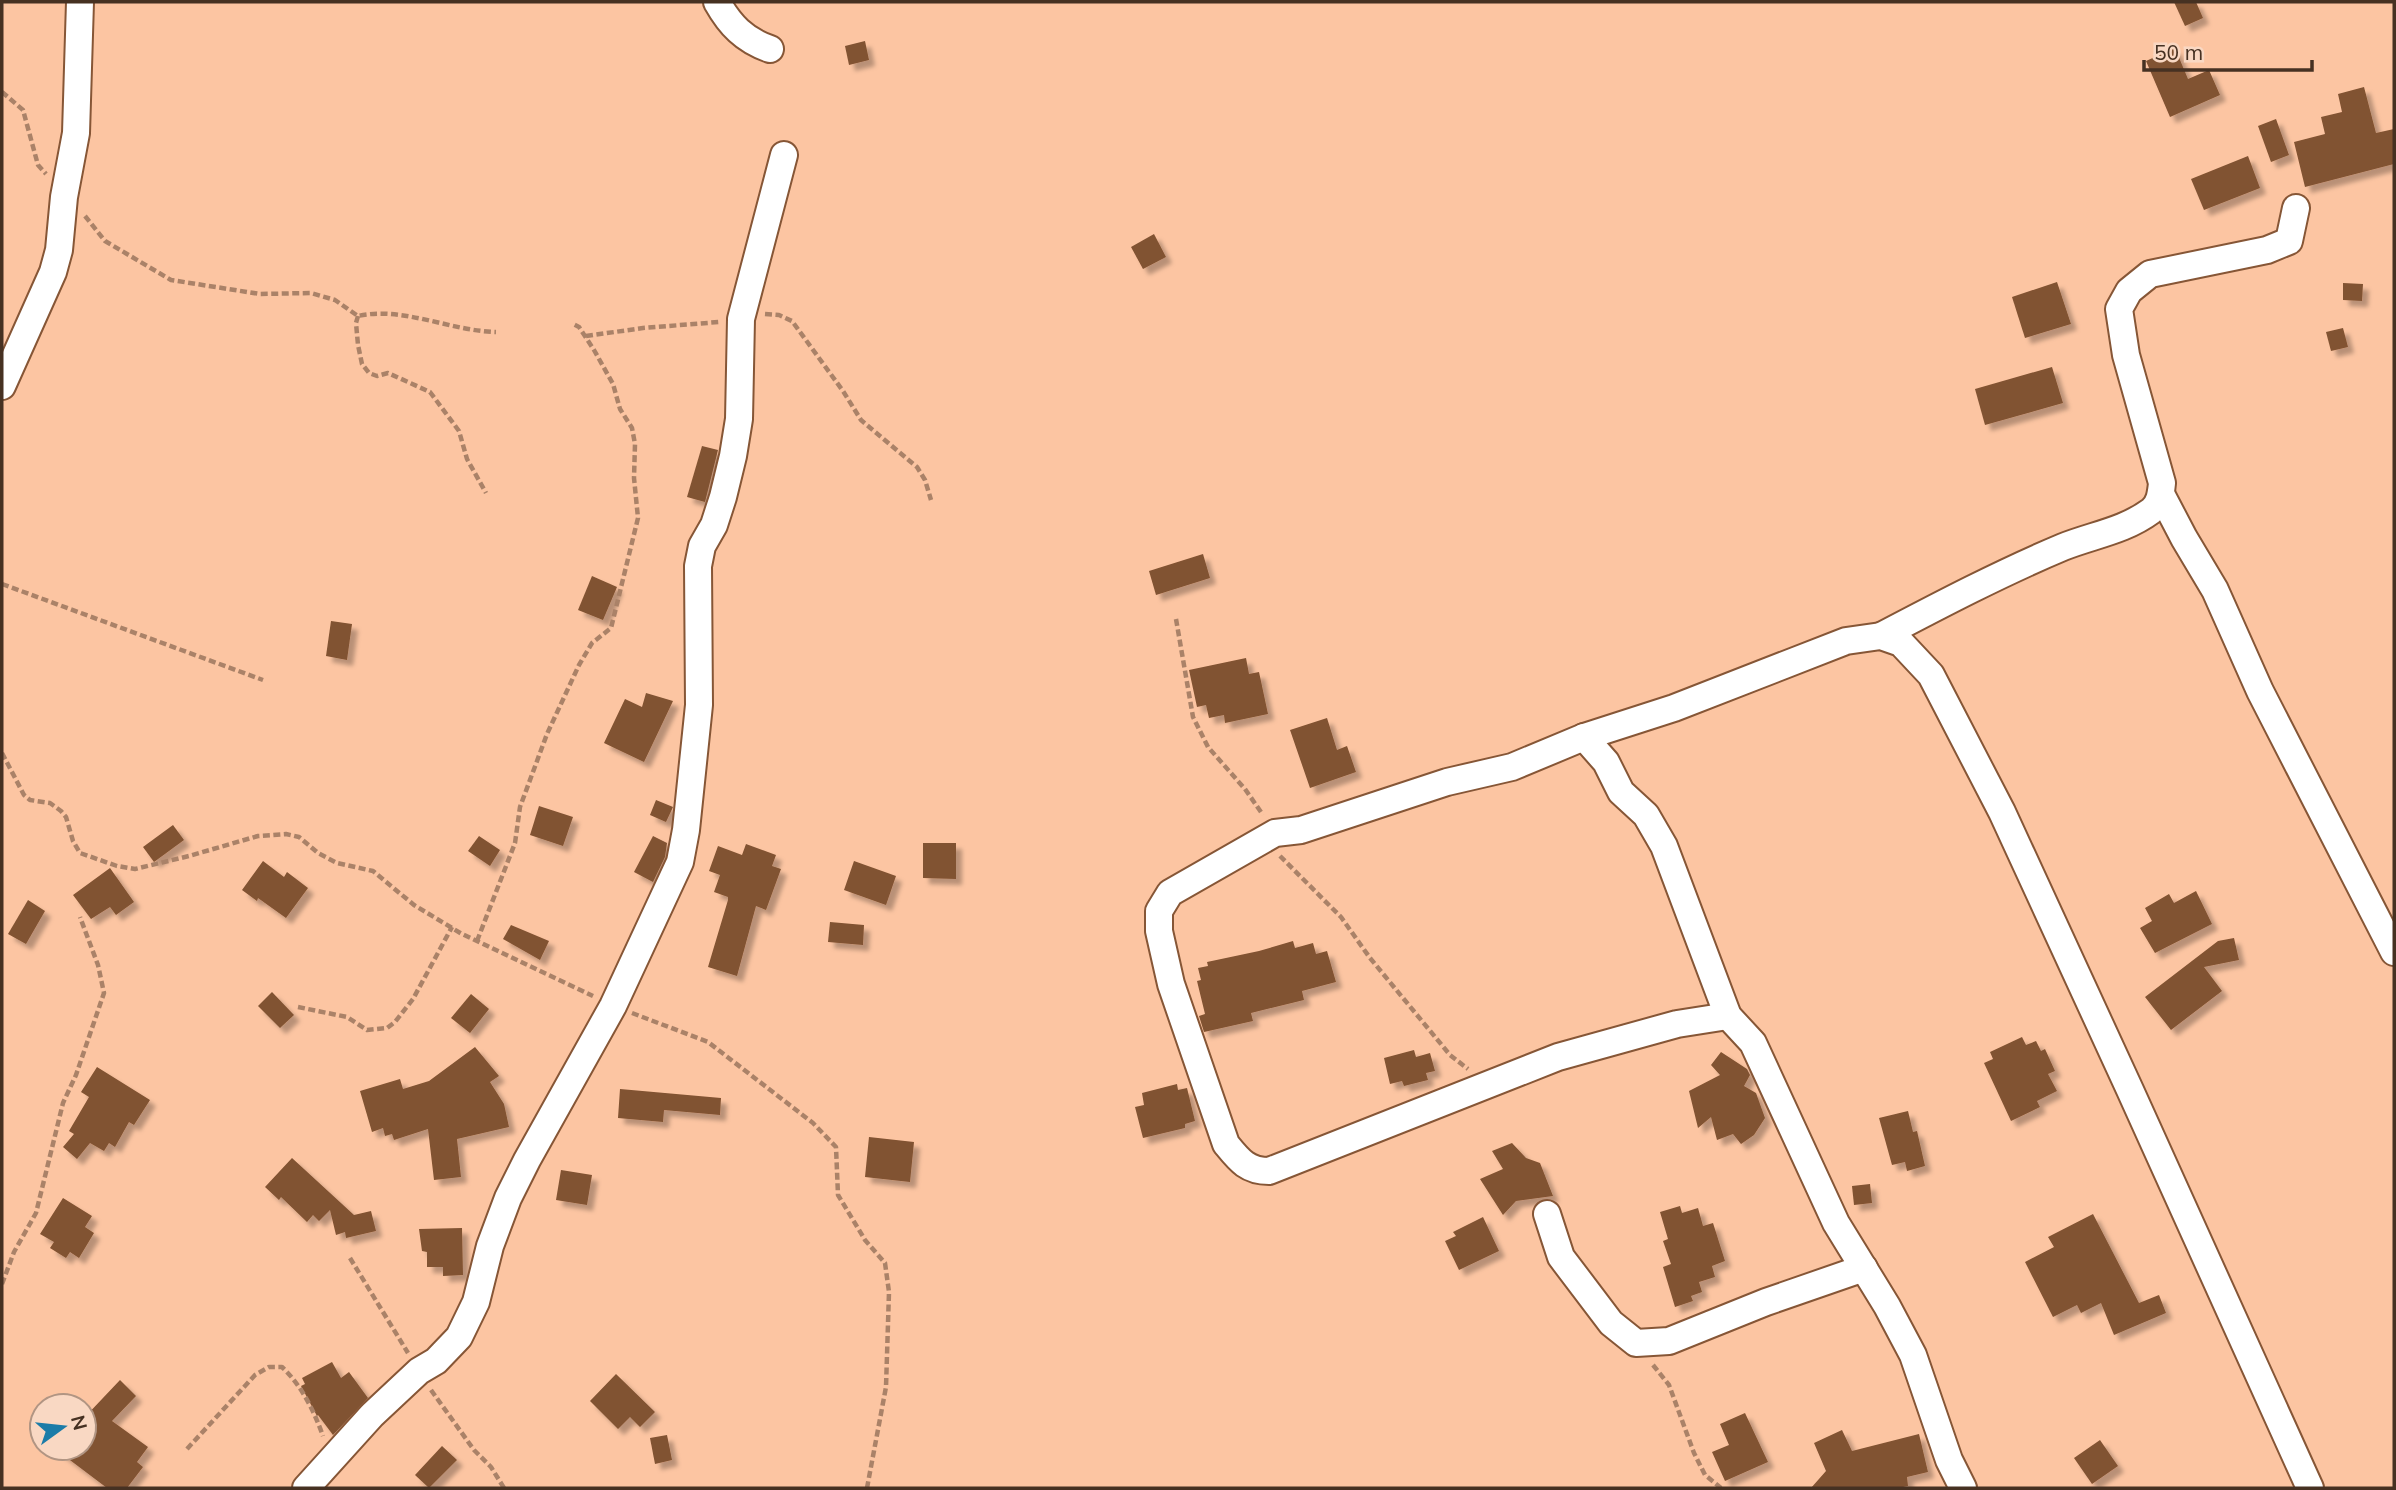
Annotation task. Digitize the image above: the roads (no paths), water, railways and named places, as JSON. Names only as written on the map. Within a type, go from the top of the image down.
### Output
[{"type":"street","points":[[2,386],[54,272],[76,133],[80,2]]},
{"type":"street","points":[[717,2],[729,24],[752,43],[771,49]]},
{"type":"street","points":[[306,1488],[372,1415],[419,1371],[436,1361],[458,1337],[476,1302],[490,1246],[509,1198],[527,1160],[613,1006],[680,862],[686,830],[699,705],[698,566],[702,546],[714,525],[723,498],[733,456],[739,419],[741,319],[784,155]]},
{"type":"street","points":[[1728,1016],[1677,1024],[1558,1057],[1269,1171],[1257,1171],[1242,1164],[1226,1144],[1171,984],[1159,931],[1158,911],[1170,893],[1270,836],[1301,830],[1447,782],[1512,768],[1584,737],[1674,709],[1846,640],[1881,636],[2065,546],[2129,526],[2154,509],[2161,494],[2162,483],[2126,355],[2119,309],[2129,291],[2150,274],[2267,250],[2289,241],[2296,208]]},
{"type":"street","points":[[2161,494],[2215,590],[2260,691],[2394,952]]},
{"type":"street","points":[[1881,636],[1900,643],[1931,675],[2001,812],[2310,1488]]},
{"type":"street","points":[[1606,762],[1617,727]]},
{"type":"street","points":[[1584,737],[1606,762],[1621,792],[1646,815],[1664,846],[1728,1016],[1754,1043],[1836,1223],[1913,1355],[1949,1461],[1963,1488]]},
{"type":"street","points":[[1547,1214],[1561,1257],[1611,1323],[1636,1343],[1669,1341],[1766,1302],[1864,1268]]}]
